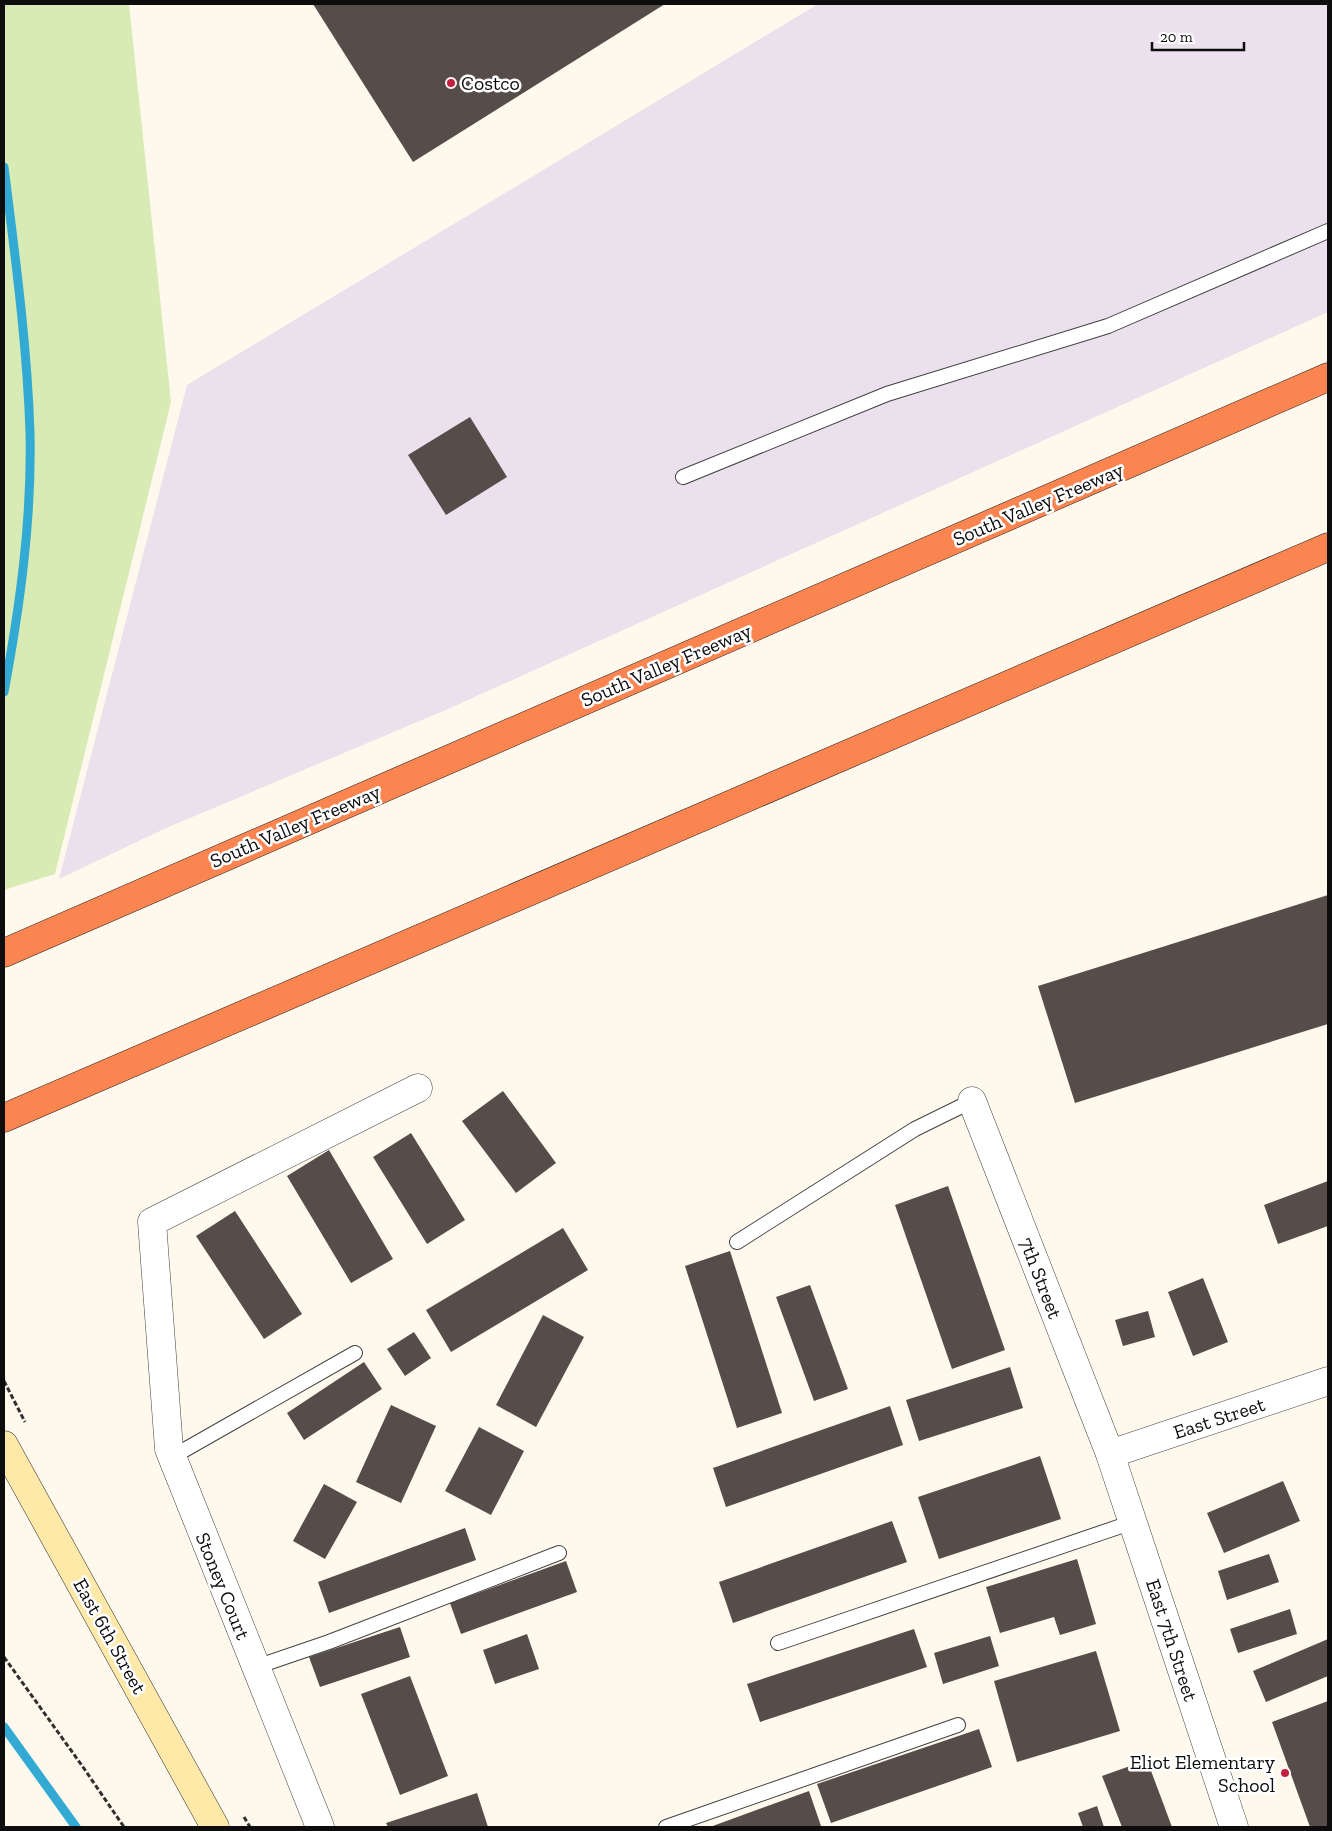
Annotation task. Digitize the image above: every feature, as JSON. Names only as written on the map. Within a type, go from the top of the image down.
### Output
[{"type":"highway","points":[[1004,518],[1328,361]]},
{"type":"highway","name":"South Valley Freeway","points":[[6,952],[1328,377]]},
{"type":"highway","points":[[4,1118],[1328,547]]},
{"type":"street","name":"Stoney Court","points":[[320,1827],[168,1449],[152,1222],[418,1088]]},
{"type":"street","name":"7th Street","points":[[972,1101],[1110,1454]]},
{"type":"street","name":"East Street","points":[[1110,1454],[1328,1381]]},
{"type":"street","name":"East 6th Street","points":[[4,1445],[215,1827]]},
{"type":"street","name":"East 7th Street","points":[[1110,1454],[1234,1827]]},
{"type":"lane","points":[[682,478],[887,394],[1108,326],[1328,231]]},
{"type":"lane","points":[[737,1242],[915,1129],[972,1101]]},
{"type":"lane","points":[[172,1458],[355,1354]]},
{"type":"lane","points":[[778,1643],[1133,1522]]},
{"type":"lane","points":[[256,1668],[329,1642],[558,1553]]},
{"type":"lane","points":[[666,1827],[958,1725]]},
{"type":"path","points":[[4,1657],[124,1827]]},
{"type":"shaded area","points":[[818,4],[1328,4],[1328,312],[448,709],[164,829],[59,879],[187,385]]},
{"type":"green space","points":[[4,4],[129,4],[171,402],[55,874],[4,890]]},
{"type":"building","name":"Costco","points":[[313,4],[665,4],[413,162]]},
{"type":"building","points":[[470,417],[507,477],[446,515],[408,455]]},
{"type":"building","points":[[1328,895],[1328,1024],[1075,1103],[1038,986]]},
{"type":"building","points":[[503,1091],[556,1163],[516,1193],[462,1121]]},
{"type":"building","points":[[411,1133],[465,1220],[427,1244],[373,1157]]},
{"type":"building","points":[[329,1150],[393,1259],[351,1283],[287,1176]]},
{"type":"building","points":[[1328,1181],[1328,1226],[1278,1244],[1264,1205]]},
{"type":"building","points":[[948,1186],[1005,1350],[952,1369],[895,1205]]},
{"type":"building","points":[[235,1211],[302,1314],[264,1339],[196,1236]]},
{"type":"building","points":[[563,1228],[588,1270],[451,1352],[426,1310]]},
{"type":"building","points":[[730,1251],[782,1413],[737,1428],[685,1266]]},
{"type":"building","points":[[1203,1278],[1228,1342],[1193,1356],[1168,1292]]},
{"type":"building","points":[[810,1285],[848,1389],[814,1401],[776,1297]]},
{"type":"building","points":[[1148,1311],[1155,1337],[1123,1346],[1115,1320]]},
{"type":"building","points":[[543,1315],[584,1337],[536,1427],[496,1405]]},
{"type":"building","points":[[414,1332],[431,1358],[405,1376],[387,1349]]},
{"type":"building","points":[[364,1362],[382,1389],[304,1440],[287,1413]]},
{"type":"building","points":[[1010,1367],[1023,1408],[919,1441],[906,1400]]},
{"type":"building","points":[[391,1405],[436,1426],[401,1503],[356,1482]]},
{"type":"building","points":[[890,1406],[903,1445],[726,1507],[713,1468]]},
{"type":"building","points":[[479,1427],[524,1451],[491,1515],[445,1491]]},
{"type":"building","points":[[1040,1456],[1061,1519],[939,1559],[918,1497]]},
{"type":"building","points":[[1283,1481],[1300,1521],[1224,1553],[1207,1513]]},
{"type":"building","points":[[324,1484],[357,1502],[325,1559],[293,1541]]},
{"type":"building","points":[[892,1521],[907,1562],[733,1623],[719,1582]]},
{"type":"building","points":[[465,1528],[476,1560],[329,1613],[318,1582]]},
{"type":"building","points":[[1269,1554],[1279,1582],[1227,1600],[1218,1571]]},
{"type":"building","points":[[1077,1559],[1096,1624],[1060,1635],[1054,1617],[1000,1633],[986,1587]]},
{"type":"building","points":[[566,1561],[577,1592],[461,1634],[450,1603]]},
{"type":"building","points":[[1290,1609],[1297,1634],[1238,1653],[1230,1629]]},
{"type":"building","points":[[400,1627],[410,1657],[320,1687],[309,1657]]},
{"type":"building","points":[[914,1629],[927,1667],[760,1722],[747,1684]]},
{"type":"building","points":[[527,1634],[539,1669],[495,1684],[483,1650]]},
{"type":"building","points":[[990,1636],[999,1666],[943,1684],[934,1653]]},
{"type":"building","points":[[1328,1639],[1328,1676],[1266,1702],[1253,1671]]},
{"type":"building","points":[[1096,1651],[1120,1731],[1017,1762],[994,1681]]},
{"type":"building","points":[[410,1676],[448,1776],[400,1795],[361,1694]]},
{"type":"building","points":[[1328,1701],[1328,1827],[1310,1827],[1272,1722]]},
{"type":"building","points":[[979,1729],[992,1767],[831,1823],[817,1784]]},
{"type":"building","points":[[1147,1760],[1172,1827],[1122,1827],[1102,1776]]},
{"type":"building","points":[[809,1791],[821,1826],[710,1827]]},
{"type":"building","points":[[477,1793],[488,1827],[388,1827],[386,1823]]},
{"type":"building","points":[[1097,1806],[1104,1827],[1083,1827],[1078,1813]]},
{"type":"waterway","points":[[4,167],[23,332],[30,432],[29,497],[24,562],[4,692]]},
{"type":"waterway","points":[[4,1727],[76,1827]]},
{"type":"place","name":"Costco","points":[[451,83]]},
{"type":"place","name":"Eliot Elementary School","points":[[1285,1773]]}]
